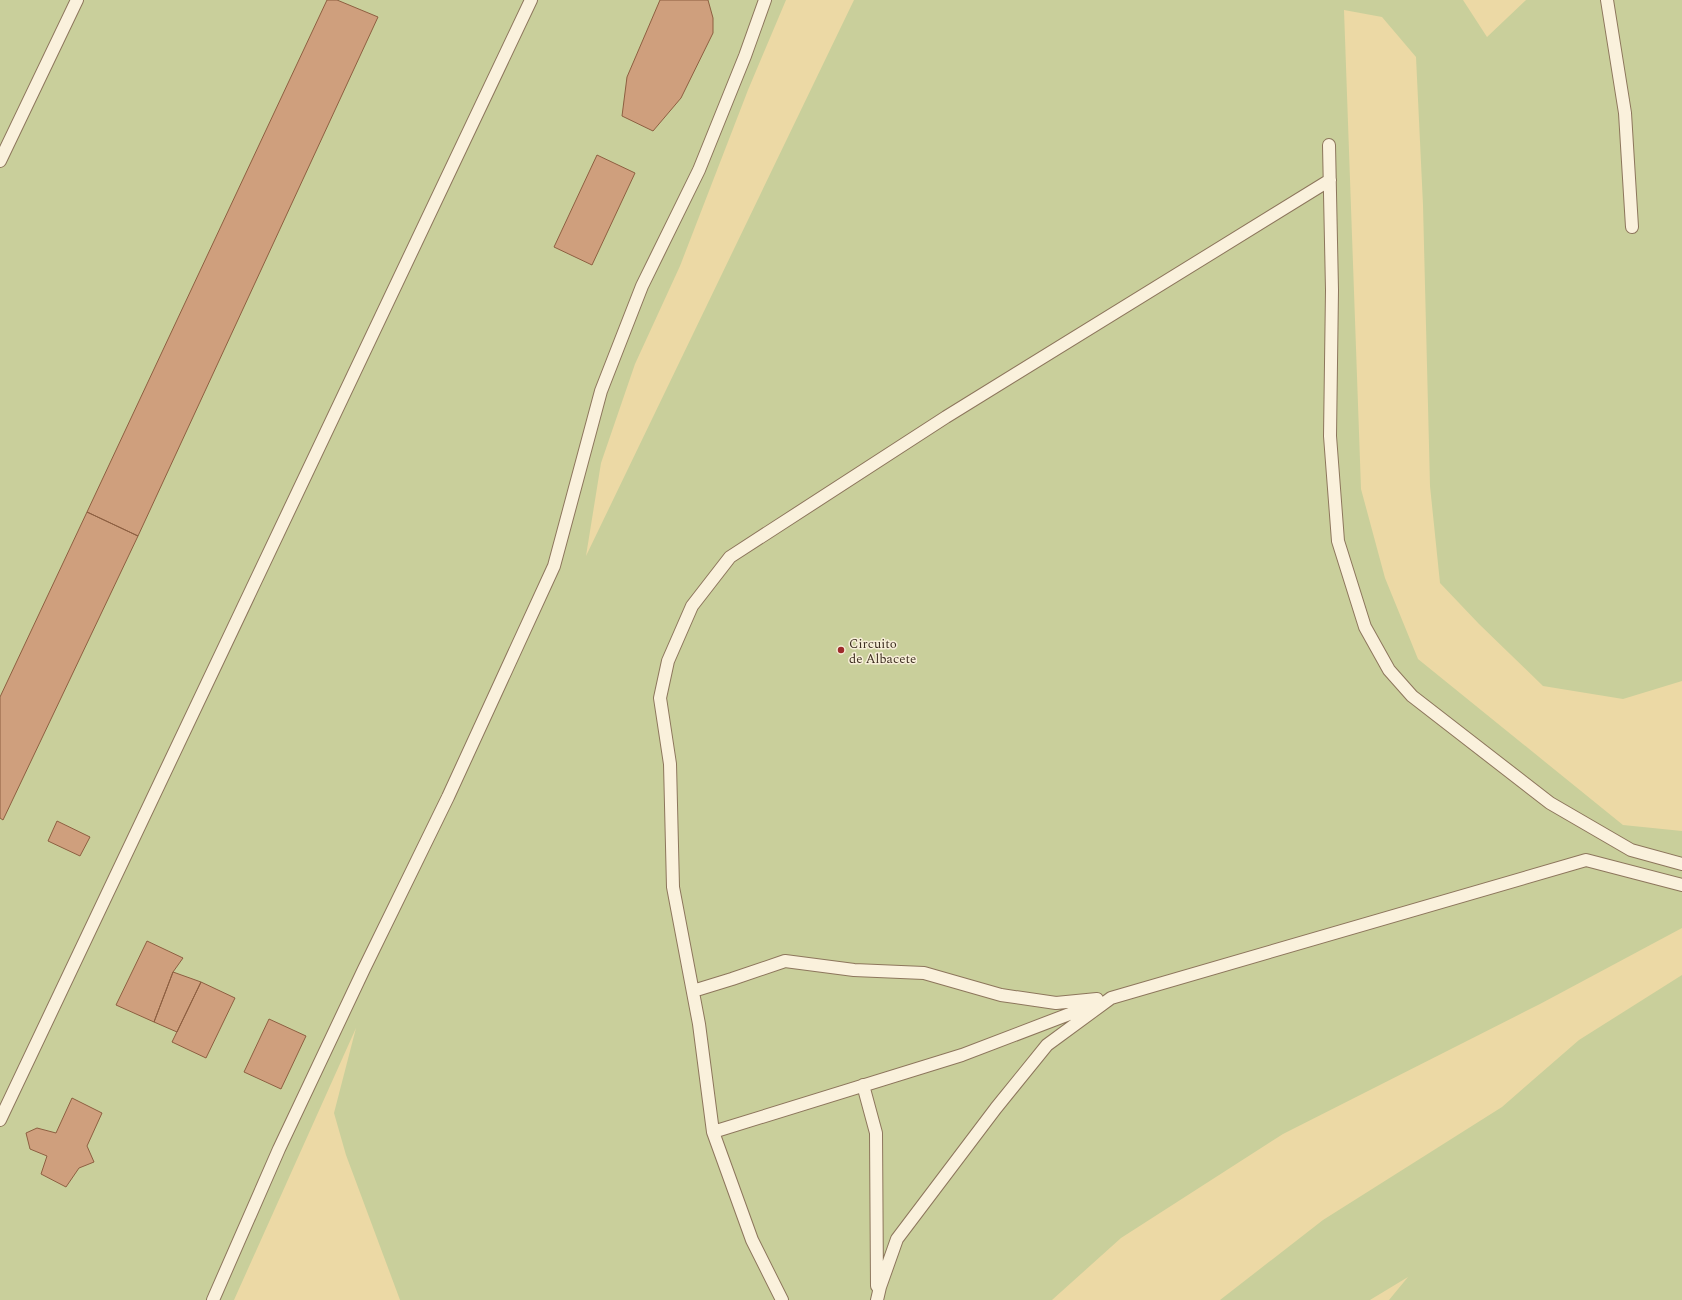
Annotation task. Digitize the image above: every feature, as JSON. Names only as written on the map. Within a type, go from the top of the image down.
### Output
[{"type":"lane","points":[[0,161],[77,0]]},
{"type":"lane","points":[[0,1120],[531,0]]},
{"type":"lane","points":[[213,1300],[279,1150],[364,969],[448,797],[554,566],[601,391],[642,286],[699,170],[745,56],[765,0]]},
{"type":"lane","points":[[1607,0],[1612,20],[1625,113],[1632,227]]},
{"type":"lane","points":[[1330,145],[1332,290],[1330,436],[1338,541],[1365,627],[1389,670],[1412,696],[1550,802],[1631,850],[1682,864]]},
{"type":"lane","points":[[782,1300],[752,1240],[713,1132],[693,991],[673,887],[670,764],[660,698],[668,661],[692,606],[730,557],[946,418],[1330,180]]},
{"type":"lane","points":[[713,1132],[962,1055],[1110,998],[1586,860],[1682,885]]},
{"type":"lane","points":[[693,991],[785,961],[854,970],[924,973],[1001,995],[1056,1003],[1110,998]]},
{"type":"lane","points":[[877,1300],[880,1287],[897,1240],[996,1108],[1047,1045],[1110,998]]},
{"type":"lane","points":[[863,1085],[876,1133],[877,1300]]},
{"type":"green space","name":"Circuito de Albacete","points":[[0,0],[1682,0],[1682,1300],[0,1300]]},
{"type":"sand","points":[[786,0],[854,0],[586,556],[601,463],[635,364],[680,266],[748,90]]},
{"type":"sand","points":[[1463,0],[1526,0],[1487,37]]},
{"type":"sand","points":[[1344,10],[1382,17],[1416,57],[1423,205],[1430,486],[1440,583],[1479,624],[1543,686],[1623,699],[1682,681],[1682,831],[1623,825],[1418,659],[1385,578],[1361,489]]},
{"type":"sand","points":[[1682,928],[1682,975],[1579,1040],[1502,1107],[1323,1220],[1220,1300],[1052,1300],[1121,1238],[1283,1134],[1540,1004]]},
{"type":"sand","points":[[356,1028],[334,1113],[346,1155],[400,1300],[234,1300]]},
{"type":"sand","points":[[1408,1277],[1389,1300],[1370,1300]]},
{"type":"building","points":[[327,0],[337,0],[378,17],[138,536],[87,512]]},
{"type":"building","points":[[660,0],[708,0],[713,18],[713,33],[681,98],[653,131],[622,116],[627,77]]},
{"type":"building","points":[[597,155],[635,173],[592,265],[554,247]]},
{"type":"building","points":[[87,512],[138,536],[3,820],[0,818],[0,697]]},
{"type":"building","points":[[57,821],[90,837],[80,856],[48,841]]},
{"type":"building","points":[[147,941],[183,958],[173,972],[154,1022],[116,1005]]},
{"type":"building","points":[[173,972],[201,982],[177,1032],[154,1022]]},
{"type":"building","points":[[201,982],[235,998],[206,1058],[172,1042]]},
{"type":"building","points":[[269,1019],[306,1036],[281,1089],[244,1072]]},
{"type":"building","points":[[72,1098],[102,1113],[87,1146],[94,1162],[79,1168],[66,1187],[41,1174],[47,1156],[30,1149],[26,1133],[37,1128],[56,1133]]},
{"type":"place","name":"Circuito de Albacete","points":[[841,650]]}]
